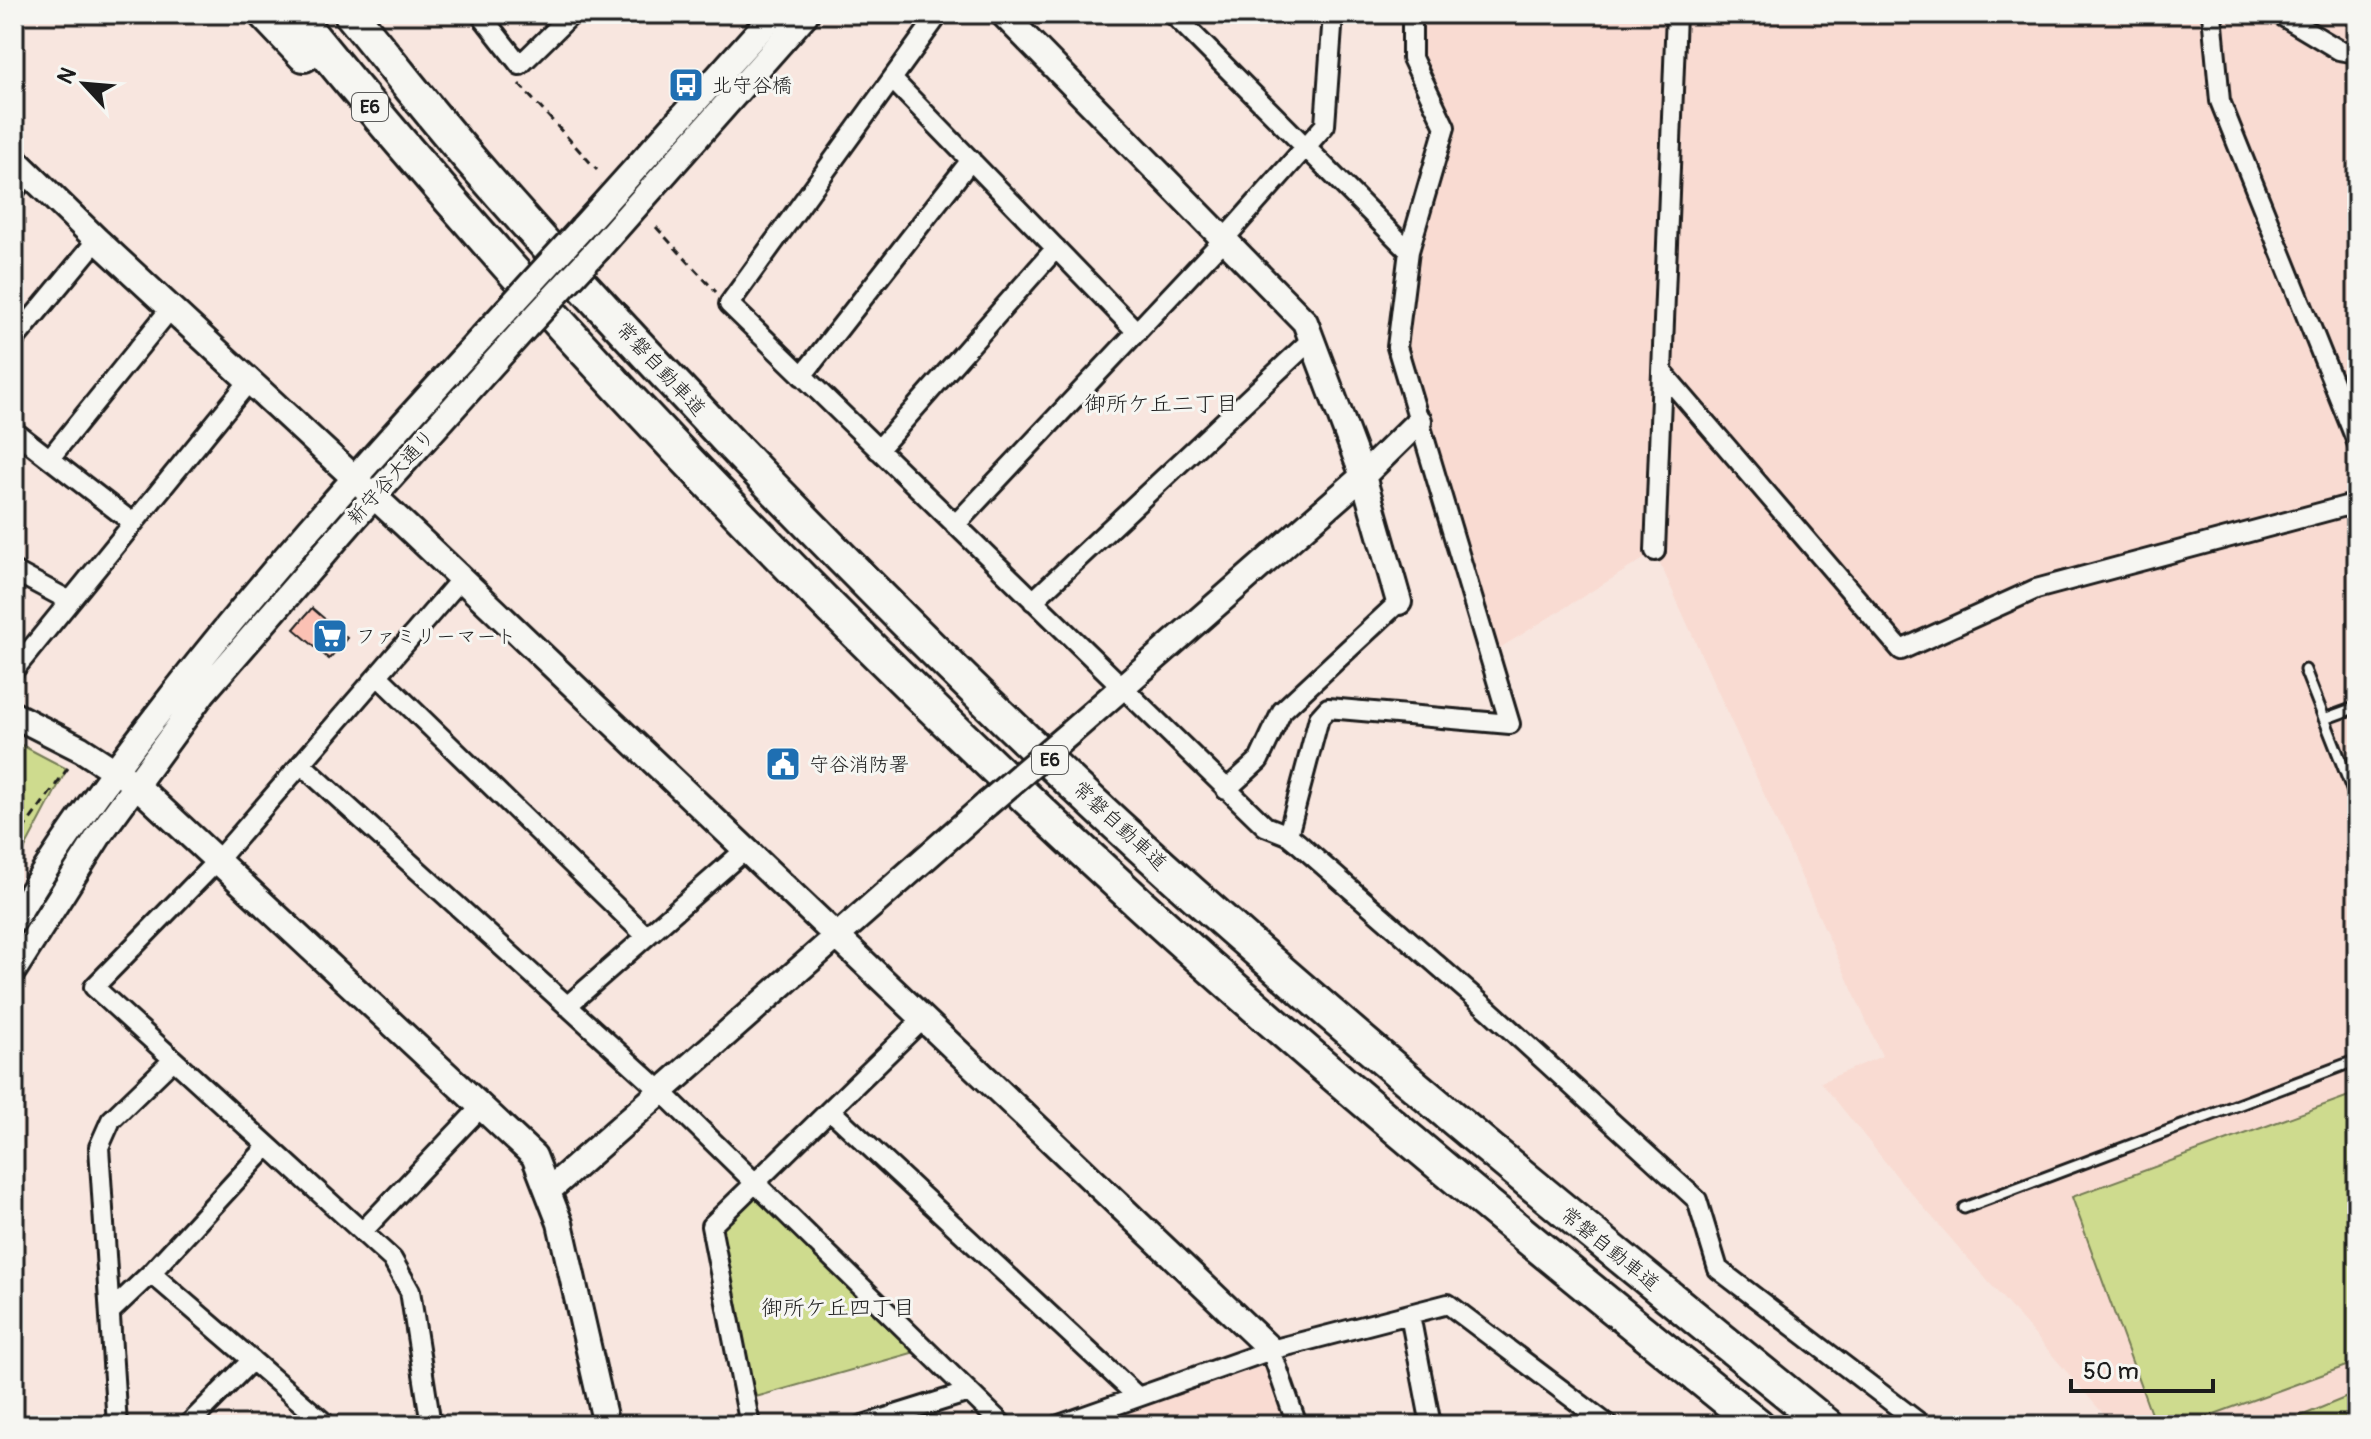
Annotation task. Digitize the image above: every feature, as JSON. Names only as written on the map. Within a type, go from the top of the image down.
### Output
[{"type":"highway","points":[[265,14],[448,199]]},
{"type":"highway","name":"E6","points":[[294,14],[448,199],[631,401],[817,594],[974,748],[1141,905],[1330,1072],[1758,1425]]},
{"type":"highway","name":"常磐自動車道","points":[[351,14],[475,165],[660,369],[849,567],[1004,717],[1170,873],[1353,1034],[1612,1251],[1827,1425]]},
{"type":"street","points":[[480,14],[520,65],[572,14]]},
{"type":"street","name":"新守谷大通り","points":[[14,920],[115,769],[209,649],[353,477],[774,14]]},
{"type":"street","name":"新守谷大通り","points":[[14,970],[37,930],[135,784],[203,693],[374,496],[806,14]]},
{"type":"street","points":[[939,14],[729,304],[1226,790],[1265,826],[1288,835],[1490,1011],[1697,1200],[1718,1269],[1922,1425]]},
{"type":"street","points":[[1003,14],[1305,322],[1363,476],[1399,602],[1282,711],[1259,760],[1226,790]]},
{"type":"street","points":[[1173,14],[1409,251]]},
{"type":"street","points":[[955,525],[1225,238],[1325,125],[1333,14]]},
{"type":"street","points":[[1288,835],[1319,718],[1328,708],[1510,724],[1397,347],[1409,251],[1445,127],[1412,58],[1412,14]]},
{"type":"street","points":[[1655,551],[1676,14]]},
{"type":"street","points":[[2212,14],[2220,101],[2357,442]]},
{"type":"street","points":[[2279,14],[2339,50],[2357,53]]},
{"type":"street","points":[[892,79],[1137,332]]},
{"type":"street","points":[[802,376],[971,160]]},
{"type":"street","points":[[19,175],[97,240],[374,496],[1271,1350],[1297,1425]]},
{"type":"street","points":[[14,340],[97,240]]},
{"type":"street","points":[[878,450],[1056,248]]},
{"type":"street","points":[[50,458],[171,308]]},
{"type":"street","points":[[1033,601],[1312,339]]},
{"type":"street","points":[[1664,374],[1901,650],[2036,589],[2357,503]]},
{"type":"street","points":[[14,670],[250,380]]},
{"type":"street","points":[[548,1191],[1363,476],[1419,421]]},
{"type":"street","points":[[14,431],[133,523]]},
{"type":"street","points":[[14,571],[70,601]]},
{"type":"street","points":[[431,1425],[410,1291],[392,1259],[94,987],[217,861],[461,579]]},
{"type":"street","points":[[378,676],[645,935]]},
{"type":"street","points":[[14,715],[115,769],[135,784],[534,1156],[560,1223],[606,1425]]},
{"type":"street","points":[[301,764],[661,1091],[1003,1425]]},
{"type":"street","points":[[567,1006],[745,850]]},
{"type":"street","points":[[750,1425],[711,1226],[923,1019]]},
{"type":"street","points":[[117,1425],[99,1147],[111,1120],[173,1060]]},
{"type":"street","points":[[362,1232],[481,1107]]},
{"type":"street","points":[[830,1110],[1138,1397]]},
{"type":"street","points":[[111,1311],[151,1273],[268,1146]]},
{"type":"street","points":[[151,1273],[327,1425]]},
{"type":"street","points":[[1059,1425],[1271,1350],[1448,1304],[1608,1425]]},
{"type":"street","points":[[1410,1315],[1431,1425]]},
{"type":"street","points":[[188,1425],[252,1360]]},
{"type":"street","points":[[863,1425],[969,1392]]},
{"type":"lane","points":[[2305,670],[2357,802]]},
{"type":"lane","points":[[2324,719],[2357,707]]},
{"type":"lane","points":[[1964,1208],[2357,1060]]},
{"type":"path","points":[[520,65],[516,80],[597,170]]},
{"type":"path","points":[[656,227],[729,304]]},
{"type":"path","points":[[14,842],[72,762]]},
{"type":"path","points":[[14,1374],[22,1425]]},
{"type":"shaded area","points":[[1406,14],[2357,14],[2357,1425],[2113,1425],[1899,1179],[1821,1082],[1882,1056],[1655,552],[1490,654],[1404,361],[1410,239],[1446,116],[1405,60]]},
{"type":"shaded area","points":[[1269,1365],[1290,1425],[1064,1425]]},
{"type":"green space","points":[[14,741],[67,769],[14,869]]},
{"type":"green space","points":[[2357,1093],[2357,1362],[2184,1425],[2155,1425],[2072,1197]]},
{"type":"green space","points":[[755,1183],[926,1349],[745,1400],[711,1226]]},
{"type":"green space","points":[[2357,1393],[2357,1425],[2279,1425]]},
{"type":"building","points":[[312,608],[347,638],[329,659],[294,629]]},
{"type":"place","name":"北守谷橋","points":[[686,85]]},
{"type":"place","name":"ファミリーマート","points":[[330,636]]},
{"type":"place","name":"守谷消防署","points":[[783,764]]},
{"type":"district","name":"御所ケ丘二丁目","points":[[1161,404]]},
{"type":"district","name":"御所ケ丘四丁目","points":[[838,1308]]}]
